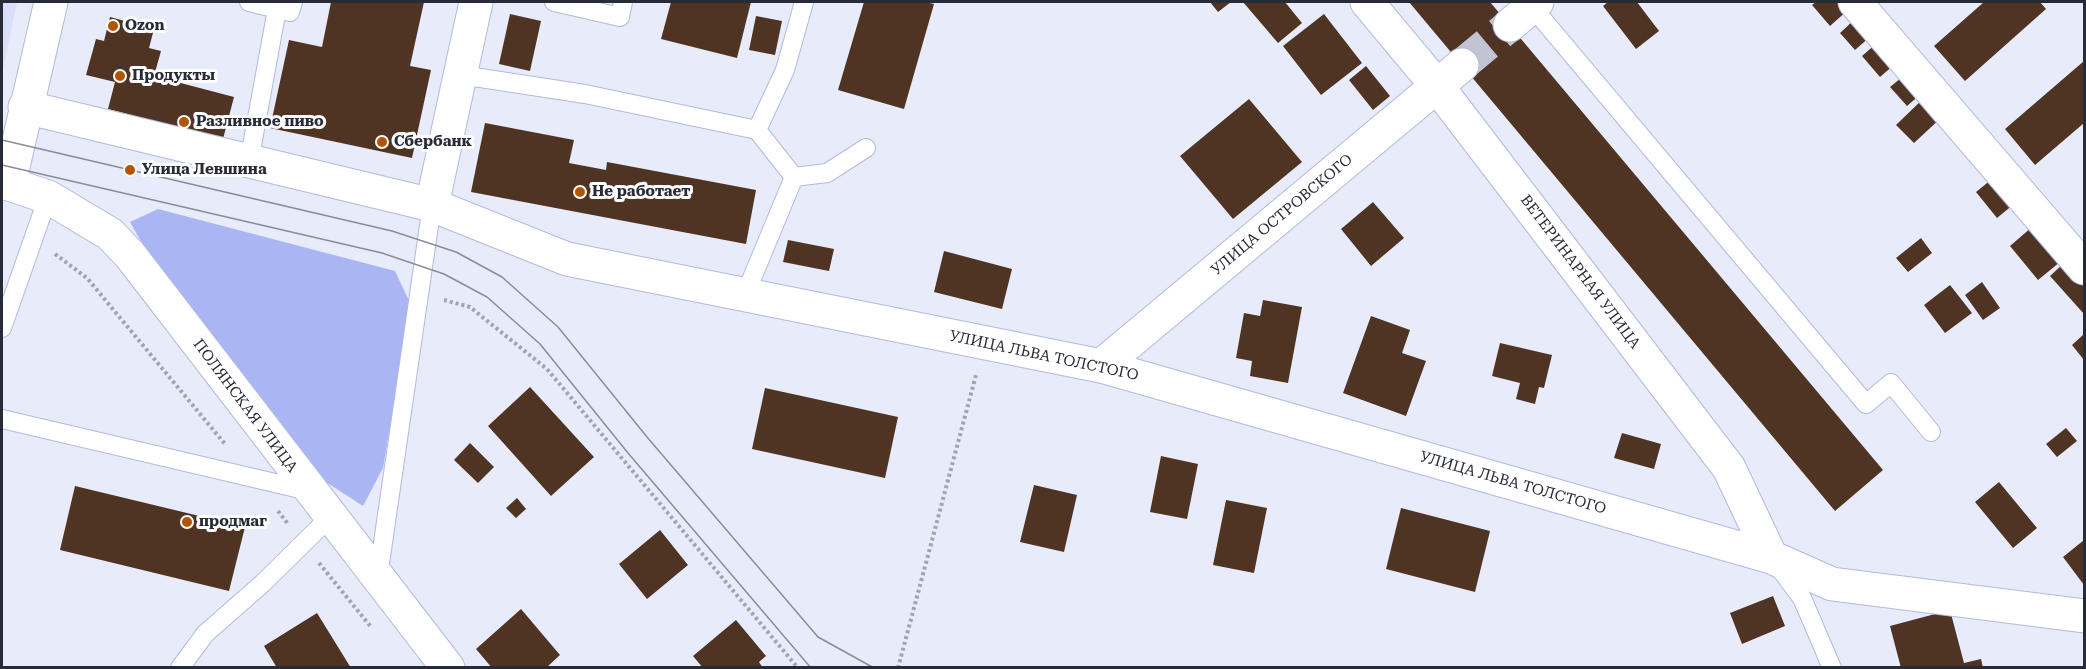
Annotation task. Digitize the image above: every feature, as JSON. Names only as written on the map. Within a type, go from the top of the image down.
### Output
[{"type":"street","points":[[5,183],[13,105],[51,2]]},
{"type":"street","points":[[432,205],[476,2]]},
{"type":"street","name":"ВЕТЕРИНАРНАЯ УЛИЦА","points":[[1367,2],[1437,86],[1729,468],[1772,557]]},
{"type":"street","points":[[1855,2],[2085,268]]},
{"type":"street","name":"УЛИЦА ОСТРОВСКОГО","points":[[1101,366],[1462,65]]},
{"type":"street","name":"УЛИЦА ЛЬВА ТОЛСТОГО","points":[[13,105],[432,205],[567,259],[1101,366],[1772,557],[1832,584],[2085,616]]},
{"type":"street","name":"ПОЛЯНСКАЯ УЛИЦА","points":[[5,183],[48,197],[110,234],[129,255],[448,668]]},
{"type":"lane","points":[[249,2],[285,5],[249,162]]},
{"type":"lane","points":[[554,2],[620,17],[623,2]]},
{"type":"lane","points":[[757,130],[785,70],[804,2]]},
{"type":"lane","points":[[1527,8],[1866,404],[1891,383],[1931,432]]},
{"type":"lane","points":[[461,75],[585,94],[757,130],[794,177]]},
{"type":"lane","points":[[794,177],[826,173],[866,148]]},
{"type":"lane","points":[[745,295],[794,177]]},
{"type":"lane","points":[[2,328],[48,197]]},
{"type":"lane","points":[[377,579],[432,205]]},
{"type":"lane","points":[[2,419],[310,492]]},
{"type":"lane","points":[[180,668],[205,634],[263,583],[330,517]]},
{"type":"lane","points":[[1772,557],[1802,598],[1832,668]]},
{"type":"path","points":[[438,298],[470,307],[547,369],[798,668]]},
{"type":"path","points":[[898,668],[985,342]]},
{"type":"shaded area","points":[[2,2],[17,2],[2,73]]},
{"type":"shaded area","points":[[158,209],[395,271],[411,305],[383,468],[363,506],[326,482],[156,268],[130,222]]},
{"type":"building","points":[[331,2],[424,2],[410,66],[431,70],[412,158],[270,128],[289,40],[322,47]]},
{"type":"building","points":[[671,2],[751,2],[737,58],[661,39]]},
{"type":"building","points":[[864,2],[934,4],[904,109],[838,90]]},
{"type":"building","points":[[1210,2],[1231,2],[1218,12]]},
{"type":"building","points":[[1243,2],[1285,2],[1302,23],[1278,43]]},
{"type":"building","points":[[1409,2],[1490,2],[1883,470],[1835,511]]},
{"type":"building","points":[[1608,2],[1637,2],[1659,31],[1636,49],[1603,6]]},
{"type":"building","points":[[1816,2],[1841,2],[1848,10],[1830,26],[1812,5]]},
{"type":"building","points":[[1984,2],[2040,2],[2046,9],[1965,81],[1934,46]]},
{"type":"building","points":[[510,14],[541,21],[530,71],[499,64]]},
{"type":"building","points":[[1324,14],[1362,63],[1321,95],[1283,46]]},
{"type":"building","points":[[756,16],[782,21],[775,55],[749,50]]},
{"type":"building","points":[[110,17],[154,29],[149,48],[161,51],[154,76],[234,97],[223,139],[108,109],[115,82],[86,75],[96,39],[104,41]]},
{"type":"building","points":[[1855,19],[1871,36],[1855,50],[1840,33]]},
{"type":"building","points":[[1877,43],[1895,64],[1880,77],[1862,56]]},
{"type":"building","points":[[2084,61],[2084,123],[2035,165],[2005,129]]},
{"type":"building","points":[[1366,66],[1390,96],[1373,110],[1349,80]]},
{"type":"building","points":[[1906,74],[1922,93],[1907,106],[1890,87]]},
{"type":"building","points":[[1924,98],[1942,117],[1914,143],[1896,125]]},
{"type":"building","points":[[1249,99],[1302,162],[1233,219],[1180,156]]},
{"type":"building","points":[[485,123],[574,140],[569,163],[606,170],[607,162],[756,190],[746,244],[471,192]]},
{"type":"building","points":[[1992,179],[2014,204],[1997,218],[1976,192]]},
{"type":"building","points":[[1373,202],[1404,238],[1371,266],[1341,229]]},
{"type":"building","points":[[2032,227],[2060,262],[2038,280],[2010,246]]},
{"type":"building","points":[[1921,238],[1932,253],[1908,272],[1896,258]]},
{"type":"building","points":[[788,240],[834,249],[829,271],[783,262]]},
{"type":"building","points":[[944,251],[1012,269],[1002,309],[934,292]]},
{"type":"building","points":[[2063,264],[2084,286],[2084,314],[2050,276]]},
{"type":"building","points":[[1982,282],[2000,308],[1983,320],[1965,295]]},
{"type":"building","points":[[1950,285],[1972,313],[1945,333],[1924,305]]},
{"type":"building","points":[[1263,300],[1302,307],[1288,383],[1250,376],[1252,361],[1236,358],[1244,313],[1260,316]]},
{"type":"building","points":[[1371,316],[1410,330],[1402,353],[1426,361],[1406,416],[1343,393]]},
{"type":"building","points":[[2084,334],[2084,360],[2072,345]]},
{"type":"building","points":[[1500,343],[1552,355],[1544,388],[1539,387],[1535,404],[1516,399],[1520,383],[1492,376]]},
{"type":"building","points":[[530,387],[594,457],[551,496],[488,426]]},
{"type":"building","points":[[765,388],[898,417],[885,478],[752,449]]},
{"type":"building","points":[[2066,428],[2077,441],[2057,457],[2046,444]]},
{"type":"building","points":[[1622,433],[1661,444],[1654,469],[1614,458]]},
{"type":"building","points":[[470,443],[494,467],[478,483],[454,460]]},
{"type":"building","points":[[1161,456],[1198,464],[1187,519],[1150,512]]},
{"type":"building","points":[[1999,482],[2037,528],[2013,548],[1975,502]]},
{"type":"building","points":[[1034,485],[1077,495],[1064,552],[1020,542]]},
{"type":"building","points":[[75,486],[245,527],[229,591],[60,550]]},
{"type":"building","points":[[517,498],[526,509],[516,518],[506,508]]},
{"type":"building","points":[[1226,500],[1267,508],[1254,573],[1213,565]]},
{"type":"building","points":[[1401,508],[1490,531],[1475,592],[1386,569]]},
{"type":"building","points":[[660,530],[688,565],[647,599],[619,564]]},
{"type":"building","points":[[2084,540],[2084,585],[2063,557]]},
{"type":"building","points":[[1773,596],[1785,626],[1742,644],[1730,613]]},
{"type":"building","points":[[521,609],[560,655],[546,668],[492,668],[476,649]]},
{"type":"building","points":[[1950,610],[1964,663],[1981,659],[1983,668],[1901,668],[1890,626]]},
{"type":"building","points":[[317,613],[351,668],[277,668],[264,646]]},
{"type":"building","points":[[736,620],[766,656],[759,662],[763,668],[703,668],[693,656]]},
{"type":"tunnel","points":[[1462,65],[1510,25]]},
{"type":"tram line","points":[[2,140],[392,231],[456,252],[502,277],[558,327],[647,437],[818,637],[874,668]]},
{"type":"tram line","points":[[2,165],[382,253],[444,274],[487,297],[540,344],[628,453],[811,668]]},
{"type":"place","name":"Ozon","points":[[113,26]]},
{"type":"place","name":"Продукты","points":[[120,76]]},
{"type":"place","name":"Разливное пиво","points":[[184,122]]},
{"type":"place","name":"Сбербанк","points":[[382,142]]},
{"type":"place","name":"Улица Левшина","points":[[130,170]]},
{"type":"place","name":"Не работает","points":[[580,192]]},
{"type":"place","name":"продмаг","points":[[187,522]]}]
